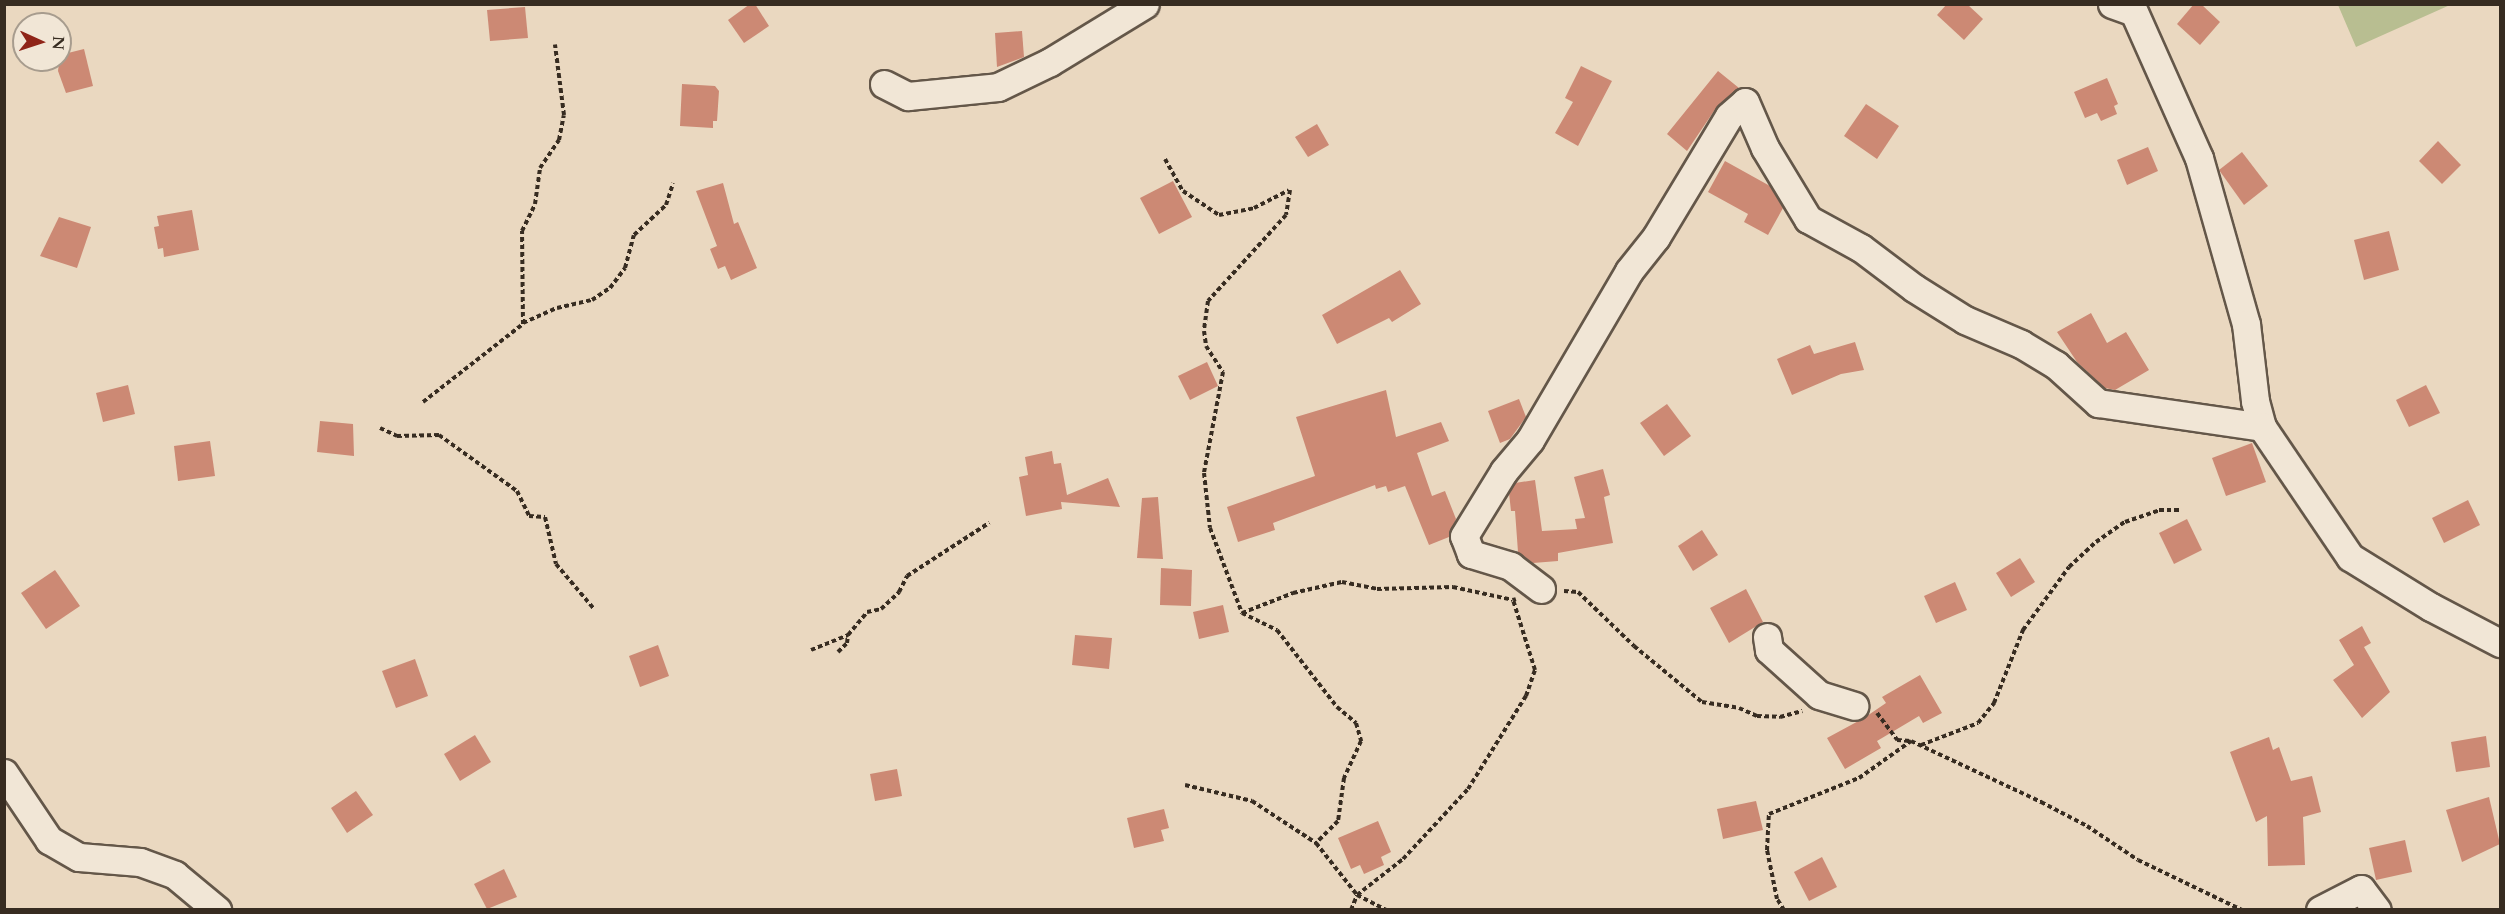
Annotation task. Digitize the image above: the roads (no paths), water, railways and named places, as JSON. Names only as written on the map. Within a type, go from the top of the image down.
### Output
[{"type":"street","points":[[884,84],[908,96],[998,87],[1050,62],[1145,4]]},
{"type":"street","points":[[2112,4],[2134,12],[2199,158],[2246,324],[2255,401],[2262,427],[2350,556],[2431,607],[2500,643]]},
{"type":"street","points":[[1542,589],[1511,566],[1471,554],[1464,536],[1504,471],[1530,440],[1629,271],[1656,237],[1729,116],[1745,102],[1765,148],[1808,219],[1861,248],[1914,288],[1965,320],[2021,344],[2056,365],[2098,404],[2262,427]]},
{"type":"street","points":[[1767,637],[1769,650],[1819,695],[1854,706]]},
{"type":"street","points":[[4,773],[49,840],[79,857],[140,862],[175,875],[217,909]]},
{"type":"street","points":[[2320,909],[2361,889],[2377,909]]}]
